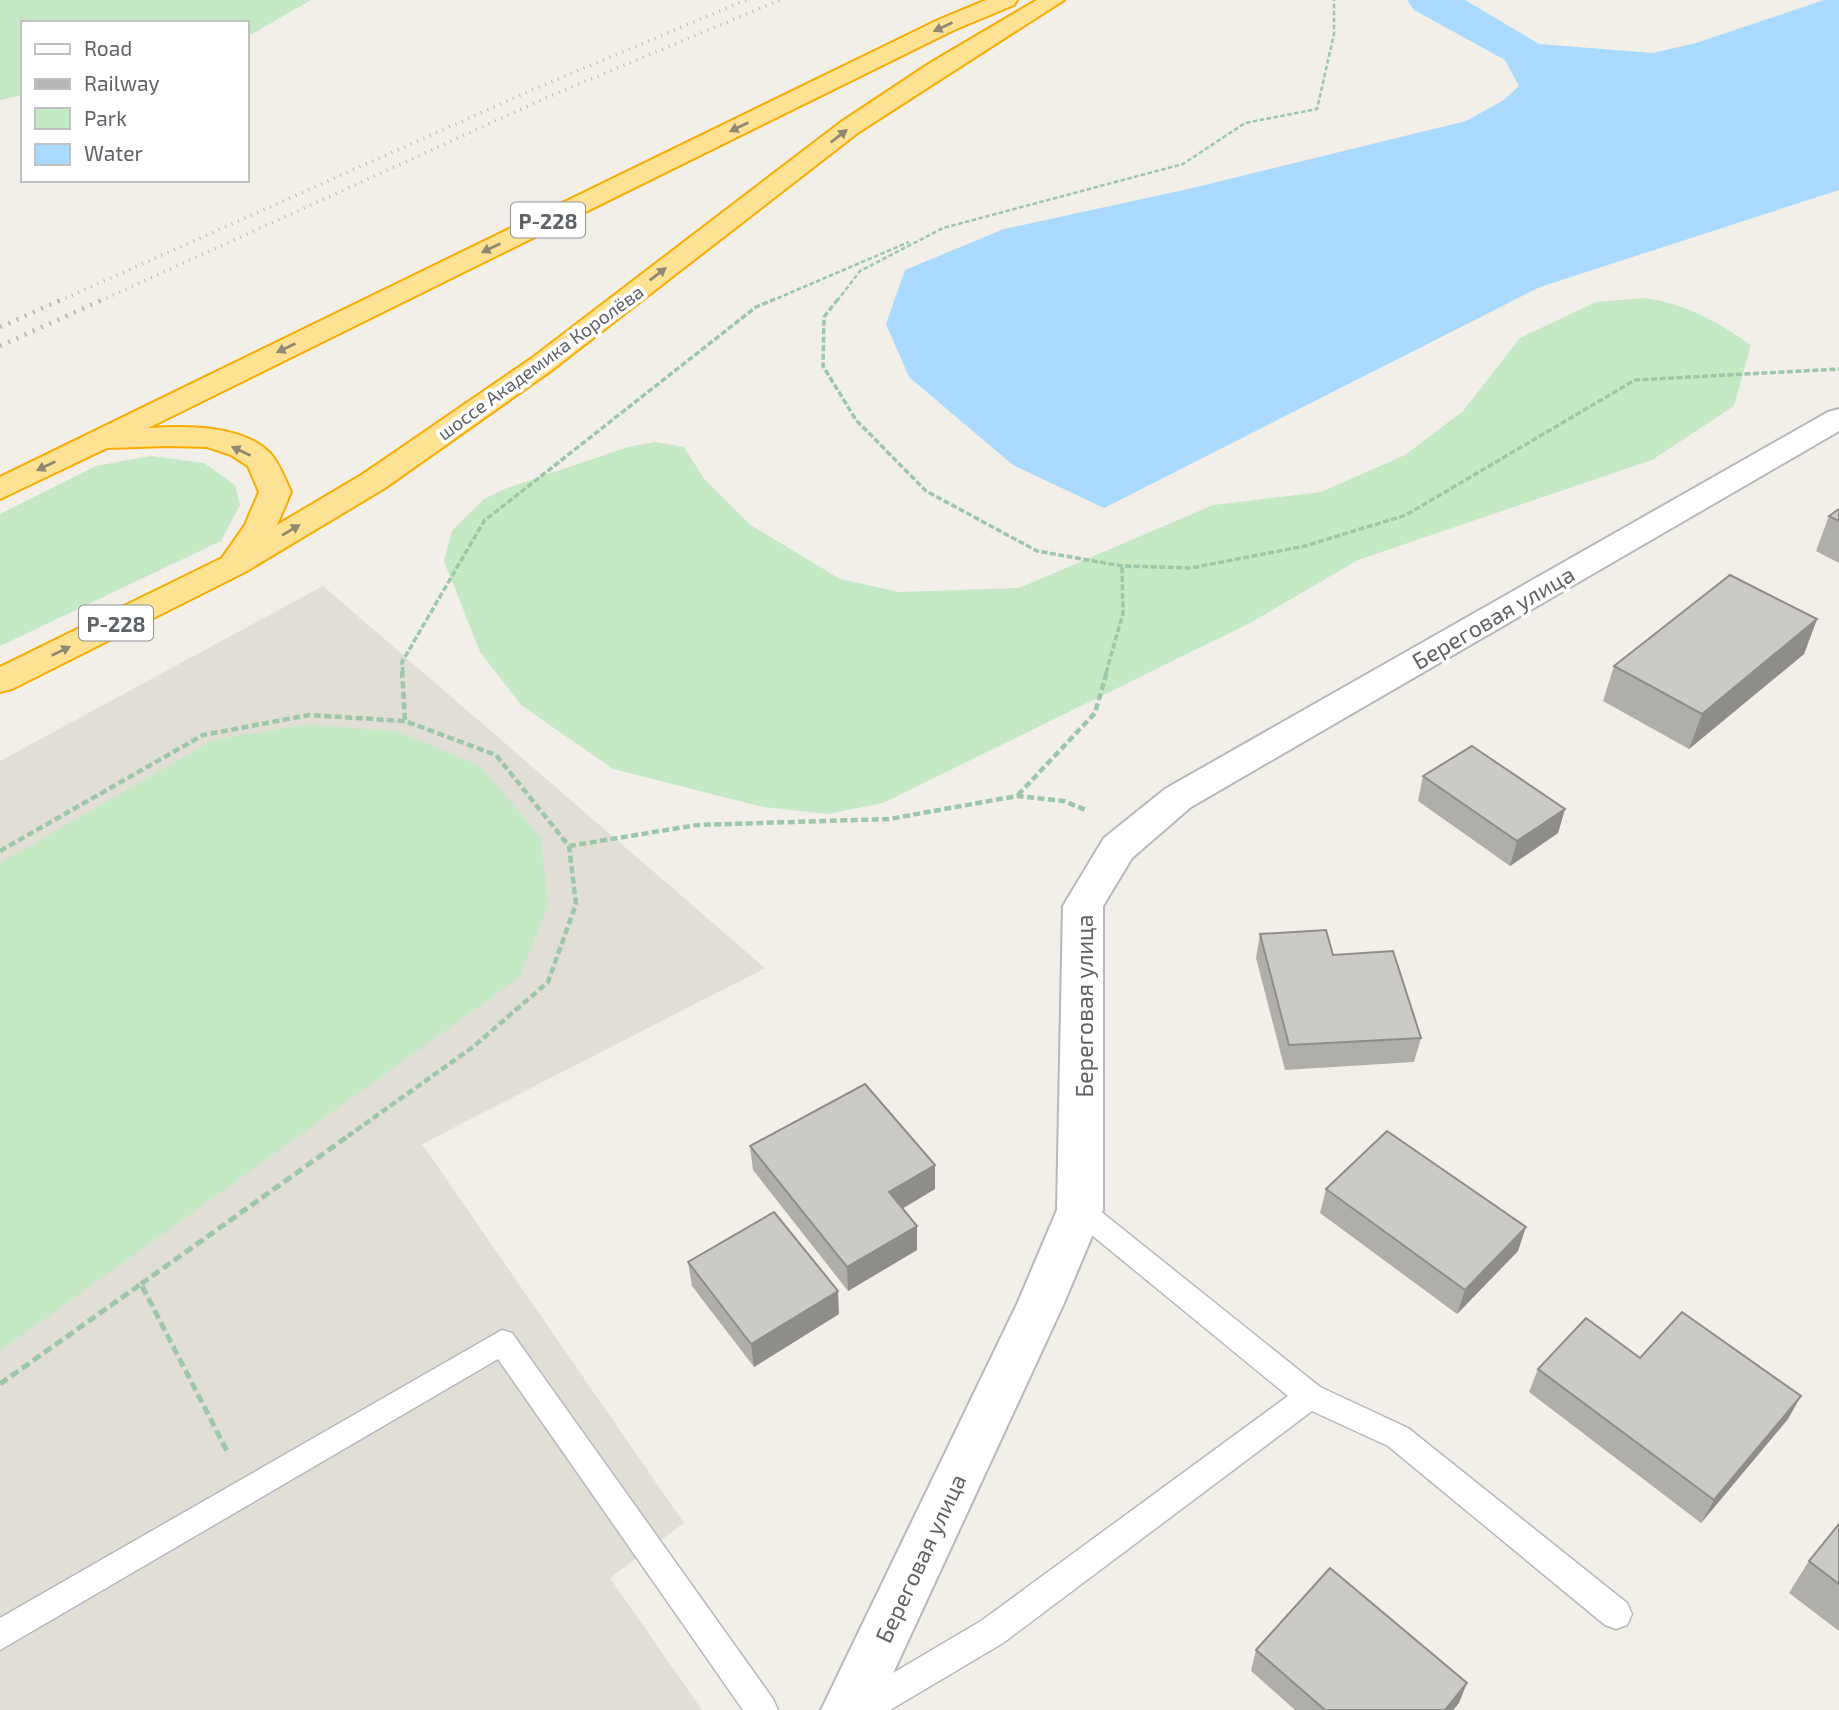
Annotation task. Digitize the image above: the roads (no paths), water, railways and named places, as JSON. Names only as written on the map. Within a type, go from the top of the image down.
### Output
[{"type":"highway","name":"Р-228","points":[[0,489],[946,25],[1006,0]]},
{"type":"highway","name":"шоссе Академика Королёва","points":[[0,681],[233,565],[374,481],[542,364],[850,127],[938,68],[1053,0]]},
{"type":"highway","points":[[92,443],[159,436],[217,439],[259,459],[275,492],[261,525],[233,565]]},
{"type":"street","name":"Береговая улица","points":[[848,1710],[1041,1303],[1080,1210],[1083,1150],[1083,906],[1118,848],[1178,798],[1839,418]]},
{"type":"lane","points":[[1080,1210],[1310,1396],[1398,1437],[1616,1614]]},
{"type":"lane","points":[[0,1635],[502,1342],[762,1710]]},
{"type":"lane","points":[[860,1710],[992,1632],[1310,1396]]},
{"type":"water","points":[[1407,0],[1465,0],[1539,44],[1653,53],[1696,43],[1824,0],[1839,0],[1839,190],[1540,287],[1104,508],[1013,465],[909,377],[886,324],[905,270],[1004,229],[1197,187],[1466,121],[1504,100],[1519,86],[1505,60],[1414,10]]},
{"type":"railway","points":[[59,301],[532,90],[746,0]]},
{"type":"railway","points":[[100,301],[548,97],[780,0]]},
{"type":"railway","points":[[0,327],[63,299]]},
{"type":"railway","points":[[0,346],[104,299]]}]
